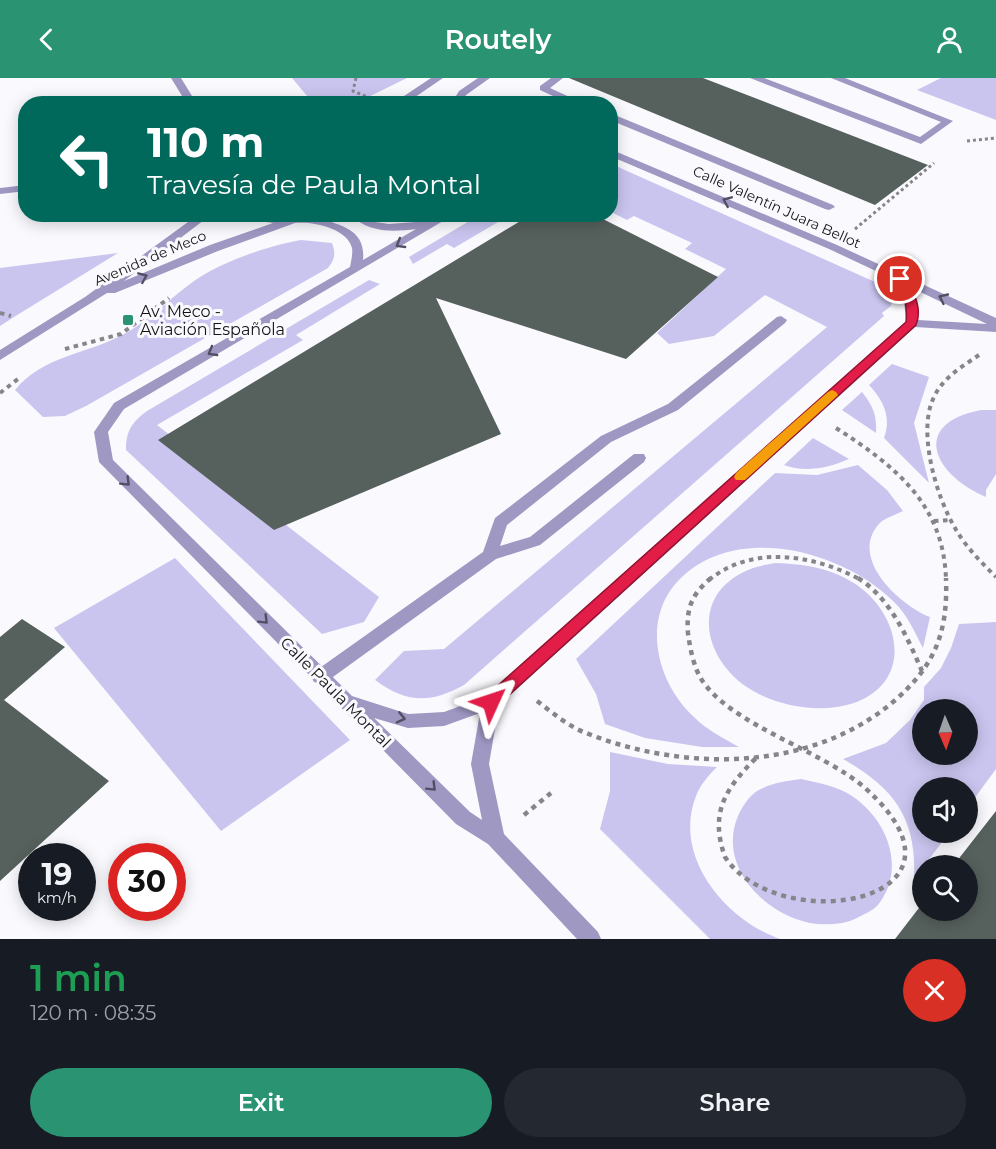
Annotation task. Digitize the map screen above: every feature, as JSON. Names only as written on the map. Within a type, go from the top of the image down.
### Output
[{"type":"street","points":[[177,78],[187,96]]},
{"type":"street","points":[[410,96],[438,78]]},
{"type":"street","points":[[460,96],[485,78]]},
{"type":"street","points":[[558,78],[543,88],[562,96]]},
{"type":"street","points":[[755,78],[921,141],[948,121],[836,78]]},
{"type":"street","points":[[618,119],[828,207]]},
{"type":"street","name":"Calle Valentín Juara Bellot","points":[[618,155],[833,247],[996,323]]},
{"type":"street","points":[[0,191],[18,189]]},
{"type":"street","name":"Avenida de Meco","points":[[0,356],[89,300],[196,222]]},
{"type":"street","name":"Avenida de Meco","points":[[89,300],[214,248],[288,222]]},
{"type":"street","points":[[327,222],[348,232],[358,248],[356,268]]},
{"type":"street","points":[[363,222],[390,228],[433,224]]},
{"type":"street","points":[[356,268],[436,222]]},
{"type":"street","name":"Calle Paula Montal","points":[[356,268],[119,406],[101,432],[106,462],[320,678],[463,818],[495,838],[591,939]]},
{"type":"street","points":[[900,279],[908,290],[913,307],[912,323]]},
{"type":"street","points":[[490,555],[500,522],[606,439],[673,407],[781,320]]},
{"type":"street","points":[[346,701],[408,721],[444,719],[491,702],[912,323],[996,328]]},
{"type":"street","points":[[320,678],[490,555],[535,541],[639,458]]},
{"type":"street","points":[[491,702],[480,764],[495,838]]},
{"type":"path","points":[[356,78],[353,91],[365,96]]},
{"type":"path","points":[[960,141],[996,138]]},
{"type":"path","points":[[833,247],[942,156]]},
{"type":"path","points":[[60,350],[121,334],[141,321],[177,291]]},
{"type":"path","points":[[0,313],[14,317]]},
{"type":"path","points":[[983,353],[944,382],[931,402],[927,430],[932,465],[950,520],[975,555],[996,577]]},
{"type":"path","points":[[0,393],[26,373]]},
{"type":"path","points":[[533,699],[584,733],[639,749],[704,759],[777,756],[838,738],[890,706],[930,662],[943,627],[948,585],[934,520],[910,486],[867,448],[831,425]]},
{"type":"path","points":[[934,520],[950,520]]},
{"type":"path","points":[[904,871],[906,863],[903,845],[894,822],[874,798],[844,773],[725,703],[707,687],[697,671],[691,654],[687,612],[691,599],[700,587],[719,572],[744,562],[768,558],[798,558],[830,565],[859,578],[878,594],[905,632],[922,671]]},
{"type":"path","points":[[733,874],[725,856],[720,835],[720,813],[725,794],[739,774],[757,757]]},
{"type":"shaded area","points":[[292,78],[407,78],[370,96],[307,96]]},
{"type":"shaded area","points":[[941,78],[996,78],[996,120],[917,90]]},
{"type":"shaded area","points":[[618,167],[883,286],[892,302],[891,306],[882,313],[884,316],[464,685],[429,698],[408,697],[386,688],[375,680],[404,651],[444,649],[827,327],[765,295],[714,336],[669,344],[657,333],[726,269],[685,249],[692,243],[634,216],[627,220],[618,216]]},
{"type":"shaded area","points":[[468,222],[498,222],[454,248],[447,244],[413,264],[409,257]]},
{"type":"shaded area","points":[[301,240],[332,243],[334,256],[328,268],[86,406],[65,416],[43,417],[15,390],[38,370],[110,341],[135,328],[184,288],[215,268],[264,249]]},
{"type":"shaded area","points":[[118,253],[14,317],[0,326],[0,268]]},
{"type":"shaded area","points":[[369,280],[380,284],[296,335],[303,340],[157,425],[379,597],[364,622],[322,634],[126,450],[126,443],[131,428],[147,411]]},
{"type":"shaded area","points":[[892,364],[929,377],[914,423],[929,483],[884,438],[887,423],[885,409],[869,385]]},
{"type":"shaded area","points":[[862,392],[873,411],[876,433],[842,410]]},
{"type":"shaded area","points":[[981,410],[996,410],[996,474],[986,490],[986,497],[968,488],[953,476],[937,450],[937,438],[944,426],[958,417]]},
{"type":"shaded area","points":[[813,438],[849,459],[816,468],[800,469],[784,465]]},
{"type":"shaded area","points":[[858,465],[887,490],[903,511],[882,521],[872,534],[870,549],[873,563],[880,577],[891,590],[904,602],[930,617],[923,648],[899,607],[873,584],[848,569],[792,550],[762,548],[733,551],[707,560],[683,576],[670,592],[661,609],[657,628],[662,667],[681,702],[704,726],[739,747],[702,747],[645,738],[605,724],[596,694],[576,659],[775,473],[817,475]]},
{"type":"shaded area","points":[[175,558],[350,740],[221,831],[54,628]]},
{"type":"shaded area","points":[[775,563],[807,566],[847,579],[872,598],[884,613],[891,630],[894,647],[893,664],[886,680],[873,693],[840,707],[795,706],[766,698],[741,683],[727,670],[717,655],[711,639],[709,623],[711,607],[718,593],[731,580],[751,569]]},
{"type":"shaded area","points":[[996,622],[996,769],[978,793],[978,777],[912,777],[912,843],[941,843],[932,855],[914,855],[906,822],[899,807],[876,781],[843,759],[886,743],[912,717],[912,765],[978,765],[978,699],[924,699],[924,687],[941,668],[959,624]]},
{"type":"shaded area","points":[[610,752],[668,764],[717,767],[705,780],[696,796],[691,819],[691,841],[698,863],[709,883],[723,901],[760,930],[780,939],[710,939],[600,829],[610,791]]},
{"type":"shaded area","points":[[801,779],[834,787],[852,796],[865,806],[884,832],[892,862],[891,877],[886,892],[875,908],[853,920],[843,923],[817,924],[799,920],[765,901],[740,871],[734,854],[733,835],[738,816],[744,805],[762,788]]},
{"type":"building","points":[[569,78],[703,78],[928,165],[875,205],[618,98],[618,96],[612,96]]},
{"type":"building","points":[[519,222],[609,222],[718,277],[626,359],[436,298],[501,434],[274,530],[158,440]]},
{"type":"building","points":[[22,619],[65,647],[4,700],[109,781],[41,843],[18,843],[18,864],[0,881],[0,637]]},
{"type":"building","points":[[996,811],[996,939],[895,939],[912,917],[912,921],[978,921],[978,855],[962,855],[971,843],[978,843],[978,834]]},
{"type":"slow traffic","points":[[741,477],[832,395]]},
{"type":"place","name":"Av. Meco - Aviación Española","points":[[128,320]]},
{"type":"route","points":[[491,702],[912,323],[913,307],[908,290],[900,279]]}]
